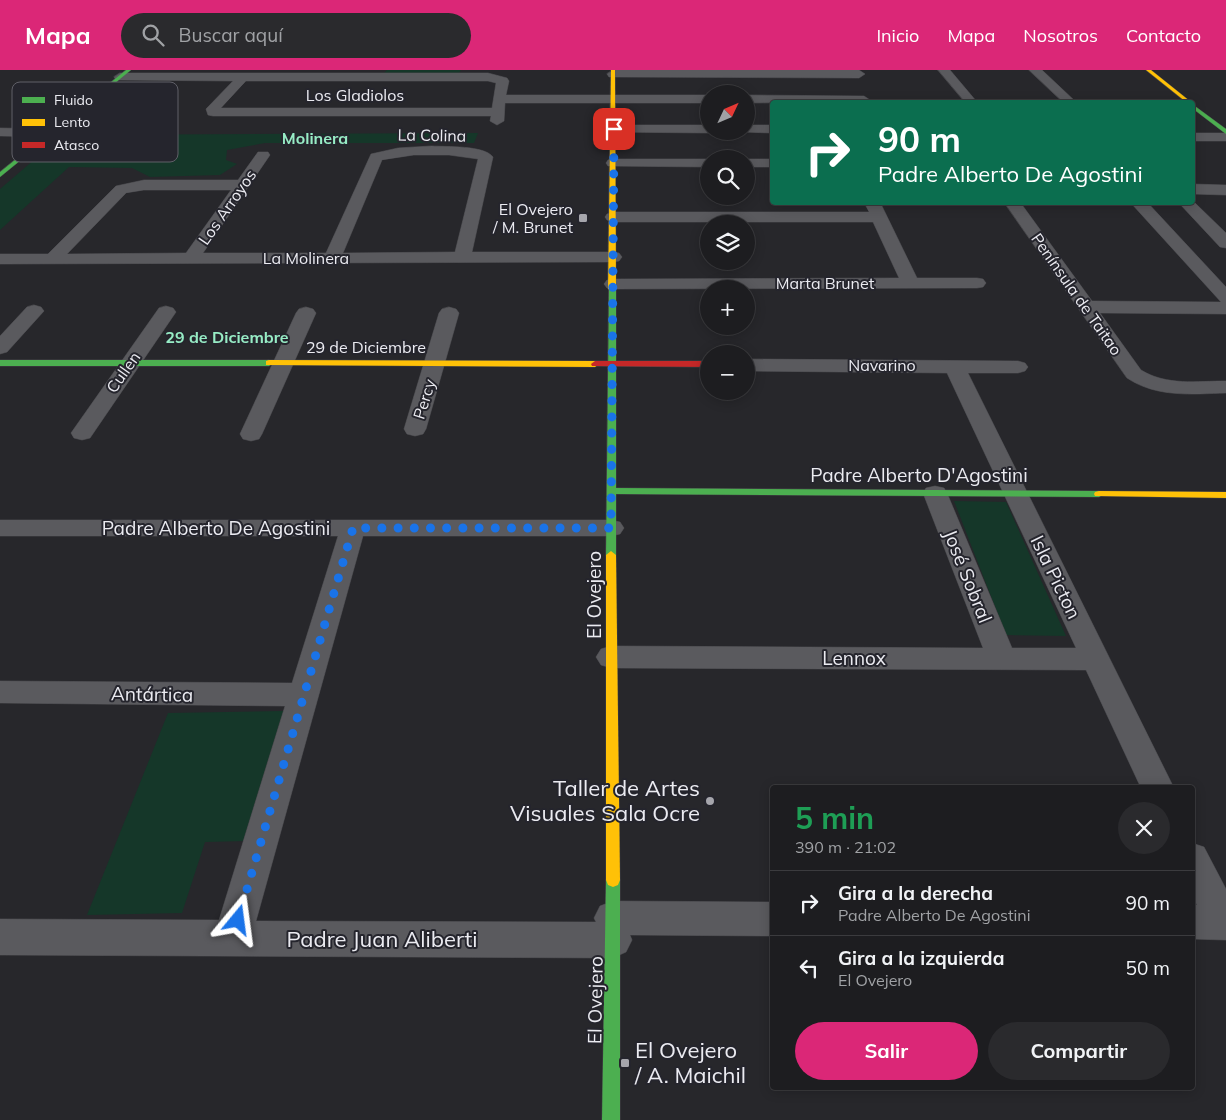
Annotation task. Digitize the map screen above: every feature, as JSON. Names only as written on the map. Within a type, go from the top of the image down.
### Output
[{"type":"street","points":[[944,70],[969,100]]},
{"type":"street","points":[[1035,70],[1068,100]]},
{"type":"street","points":[[1148,70],[1186,100]]},
{"type":"street","points":[[613,72],[859,74]]},
{"type":"street","name":"El Ovejero","points":[[611,1120],[613,929],[611,528],[613,72]]},
{"type":"street","points":[[771,72],[782,100]]},
{"type":"street","points":[[114,82],[125,73],[243,77],[497,78],[503,81],[498,111]]},
{"type":"street","name":"Los Gladiolos","points":[[243,77],[212,109],[214,112],[498,111],[613,99],[700,99]]},
{"type":"street","points":[[755,100],[770,101]]},
{"type":"street","points":[[1195,107],[1226,132]]},
{"type":"street","points":[[614,129],[700,129]]},
{"type":"street","points":[[755,129],[770,129]]},
{"type":"street","points":[[1195,137],[1226,137]]},
{"type":"street","name":"La Colina","points":[[332,258],[376,157],[383,153],[395,151],[467,152],[481,154],[486,157],[462,258]]},
{"type":"street","name":"Los Arroyos","points":[[191,258],[263,155]]},
{"type":"street","points":[[0,175],[16,162]]},
{"type":"street","points":[[613,163],[700,163]]},
{"type":"street","points":[[755,163],[770,163]]},
{"type":"street","points":[[54,258],[117,191],[134,186],[242,185]]},
{"type":"street","points":[[1195,189],[1226,190]]},
{"type":"street","name":"Península de Taitao","points":[[1014,205],[1134,374],[1144,381],[1167,386],[1226,387]]},
{"type":"street","points":[[1141,205],[1226,298]]},
{"type":"street","points":[[1189,205],[1226,243]]},
{"type":"street","points":[[613,217],[875,210],[912,283]]},
{"type":"street","name":"La Molinera","points":[[0,259],[613,257]]},
{"type":"street","name":"Marta Brunet","points":[[613,284],[977,282]]},
{"type":"street","points":[[1087,307],[1226,308]]},
{"type":"street","points":[[0,348],[34,311]]},
{"type":"street","name":"Cullen","points":[[82,433],[166,312]]},
{"type":"street","points":[[251,434],[306,313]]},
{"type":"street","name":"Percy","points":[[415,428],[449,313]]},
{"type":"street","name":"29 de Diciembre","points":[[0,363],[613,364]]},
{"type":"street","points":[[613,364],[700,364]]},
{"type":"street","name":"Navarino","points":[[755,364],[1018,367]]},
{"type":"street","name":"Isla Picton","points":[[954,366],[1157,785]]},
{"type":"street","name":"Padre Alberto D'Agostini","points":[[612,491],[1226,495]]},
{"type":"street","name":"José Sobral","points":[[934,493],[1002,659]]},
{"type":"street","name":"Padre Alberto De Agostini","points":[[0,528],[611,528]]},
{"type":"street","points":[[232,939],[353,528]]},
{"type":"street","name":"Lennox","points":[[611,657],[1096,659]]},
{"type":"street","name":"Antártica","points":[[0,692],[304,695]]},
{"type":"street","points":[[1195,867],[1214,923]]},
{"type":"street","name":"Padre Juan Aliberti","points":[[0,937],[232,939],[613,929],[770,919]]},
{"type":"green space","points":[[387,70],[461,70],[459,73],[383,74]]},
{"type":"green space","points":[[478,133],[474,143],[265,143],[227,150],[226,160],[237,164],[220,175],[150,177],[132,168],[69,167],[0,230],[0,189],[32,162],[178,162],[178,134]]},
{"type":"green space","points":[[954,501],[1006,502],[1066,636],[1006,635]]},
{"type":"green space","points":[[284,711],[246,841],[205,842],[182,913],[87,915],[168,713]]},
{"type":"traffic: fast","points":[[114,82],[129,70]]},
{"type":"traffic: fast","points":[[1195,107],[1226,132]]},
{"type":"traffic: fast","points":[[0,175],[16,162]]},
{"type":"traffic: fast","points":[[611,555],[612,289]]},
{"type":"traffic: fast","points":[[0,363],[269,363]]},
{"type":"traffic: fast","points":[[612,491],[1099,494]]},
{"type":"traffic: fast","points":[[611,1120],[613,880]]},
{"type":"traffic: slow","points":[[612,289],[613,70]]},
{"type":"traffic: slow","points":[[1148,70],[1186,100]]},
{"type":"traffic: slow","points":[[269,363],[595,364]]},
{"type":"traffic: slow","points":[[1099,494],[1226,495]]},
{"type":"traffic: slow","points":[[611,555],[613,880]]},
{"type":"traffic: jam","points":[[595,364],[700,364]]},
{"type":"place","name":"El Ovejero / M. Brunet","points":[[583,218]]},
{"type":"place","name":"Taller de Artes Visuales Sala Ocre","points":[[710,801]]},
{"type":"place","name":"El Ovejero / A. Maichil","points":[[625,1063]]},
{"type":"district","name":"Molinera","points":[[315,138]]},
{"type":"district","name":"29 de Diciembre","points":[[227,337]]},
{"type":"route","points":[[238,920],[353,528],[611,528],[614,129]]}]
